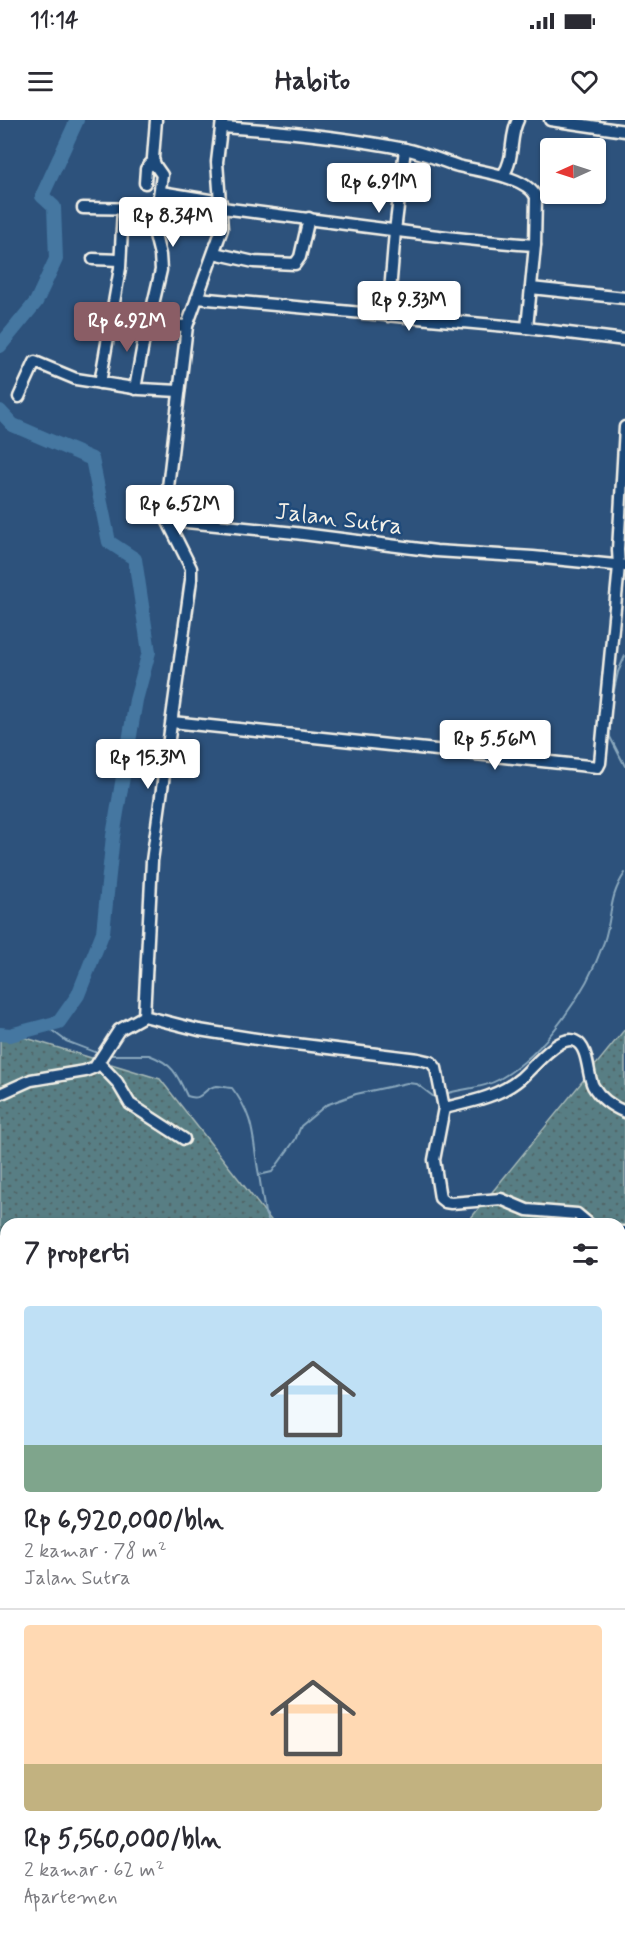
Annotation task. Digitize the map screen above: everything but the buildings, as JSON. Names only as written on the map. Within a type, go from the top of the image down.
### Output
[{"type":"street","points":[[135,389],[160,270],[160,255],[154,231],[162,173],[155,165],[153,158],[156,120]]},
{"type":"street","points":[[503,175],[509,164],[518,120]]},
{"type":"street","points":[[550,120],[625,130]]},
{"type":"street","points":[[144,1016],[152,861],[191,580],[191,568],[165,513],[187,326],[222,229],[218,162],[222,123],[308,133],[405,149],[458,166],[503,175],[536,194],[535,245],[527,328]]},
{"type":"street","points":[[388,316],[405,149]]},
{"type":"street","points":[[145,183],[146,169],[150,164],[155,165]]},
{"type":"street","points":[[161,192],[221,205],[395,231],[472,241],[535,245]]},
{"type":"street","points":[[83,208],[156,209]]},
{"type":"street","points":[[100,383],[120,261],[123,208]]},
{"type":"street","points":[[214,253],[254,262],[295,264],[300,257],[309,218]]},
{"type":"street","points":[[93,259],[120,261]]},
{"type":"street","points":[[531,288],[625,298]]},
{"type":"street","points":[[197,298],[527,328],[625,340]]},
{"type":"street","points":[[110,320],[187,326]]},
{"type":"street","points":[[20,396],[35,362],[76,379],[135,389],[179,391]]},
{"type":"street","points":[[172,722],[598,767],[622,566],[618,550],[625,427]]},
{"type":"street","name":"Jalan Sutra","points":[[167,520],[296,533],[436,551],[533,557],[622,566]]},
{"type":"street","points":[[0,1094],[32,1080],[85,1071],[95,1067],[118,1030],[144,1016],[199,1030],[418,1059],[431,1062],[436,1068],[442,1100],[434,1160],[440,1198],[451,1203],[501,1199],[527,1210],[577,1214],[582,1218]]},
{"type":"street","points":[[442,1100],[478,1100],[503,1090],[519,1080],[560,1042],[569,1039],[583,1048],[591,1079],[598,1093],[613,1106],[625,1112]]},
{"type":"street","points":[[102,1058],[130,1104],[184,1139]]},
{"type":"green space","points":[[625,1029],[625,1218],[471,1218]]},
{"type":"green space","points":[[0,1030],[160,1079],[269,1218],[0,1218]]},
{"type":"waterway","points":[[0,346],[36,302],[56,259],[54,207],[42,196],[77,120]]},
{"type":"waterway","points":[[0,411],[13,425],[92,459],[109,542],[135,559],[149,652],[136,700],[113,836],[103,932],[78,995],[59,1022],[10,1035],[0,1034]]},
{"type":"waterway","points":[[624,562],[625,553]]},
{"type":"waterway","points":[[624,570],[625,578]]},
{"type":"waterway","points":[[610,708],[618,672],[625,656]]},
{"type":"waterway","points":[[609,720],[610,737],[625,766]]},
{"type":"waterway","points":[[445,1094],[498,1080],[532,1055],[562,1020],[587,981],[596,961],[607,932],[616,891],[625,873]]},
{"type":"waterway","points":[[46,1026],[66,1041],[100,1054]]},
{"type":"waterway","points":[[109,1055],[149,1055],[157,1058],[173,1071],[187,1096],[197,1097],[217,1086],[232,1088],[240,1099],[249,1120],[259,1175],[272,1172],[295,1140],[301,1126],[326,1105],[356,1094],[407,1083],[417,1084],[434,1097],[437,1096]]},
{"type":"waterway","points":[[259,1175],[267,1218]]}]
